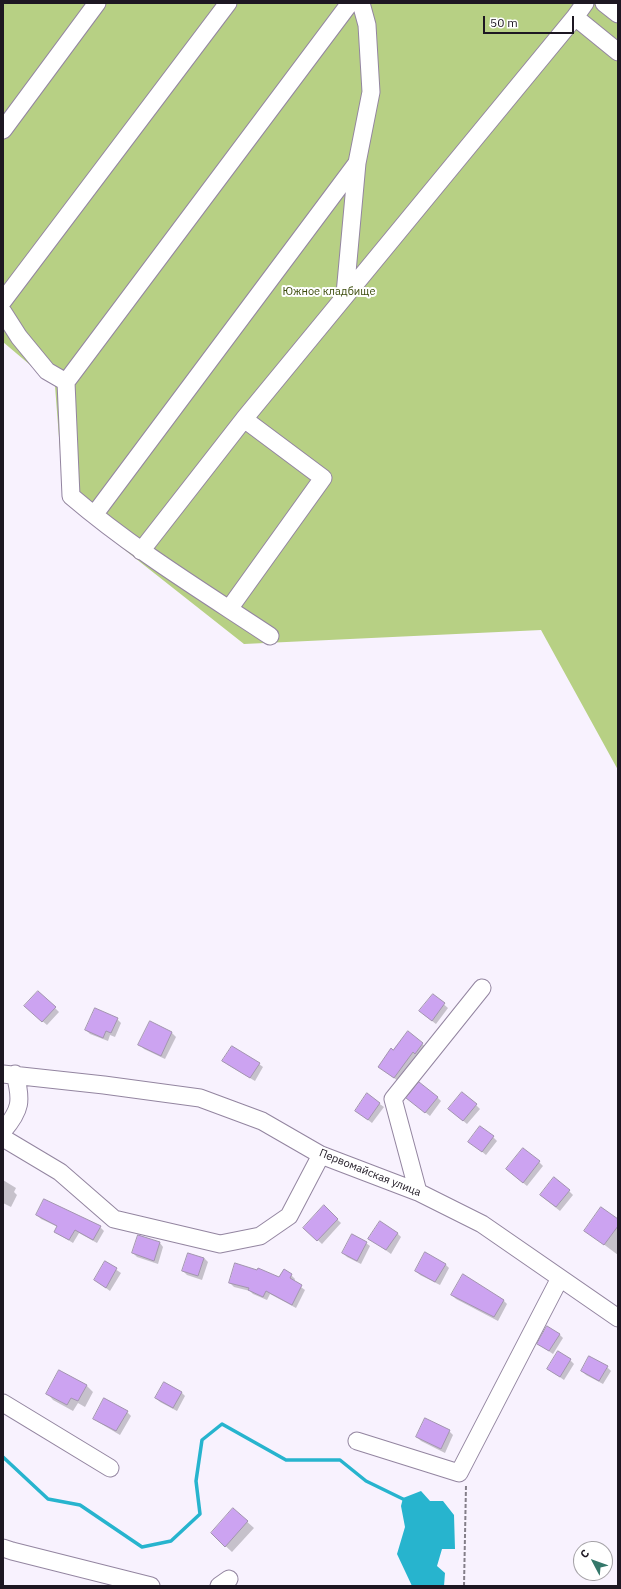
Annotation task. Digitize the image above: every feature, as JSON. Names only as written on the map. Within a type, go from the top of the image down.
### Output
[{"type":"street","points":[[3,130],[97,3]]},
{"type":"street","points":[[3,301],[228,3]]},
{"type":"street","points":[[270,636],[141,551],[72,496],[66,382],[350,3]]},
{"type":"street","points":[[345,294],[357,163],[371,92],[367,25],[361,3]]},
{"type":"street","points":[[604,3],[618,14]]},
{"type":"street","points":[[141,551],[244,419],[345,294],[580,10],[618,52]]},
{"type":"street","points":[[94,515],[357,163]]},
{"type":"street","points":[[3,312],[19,337],[47,372],[66,382]]},
{"type":"street","points":[[229,609],[323,478],[244,419]]},
{"type":"street","points":[[418,1192],[392,1099],[482,988]]},
{"type":"street","points":[[3,1132],[13,1120],[20,1093],[9,1074]]},
{"type":"street","name":"Первомайская улица","points":[[9,1074],[200,1098],[262,1121],[321,1155],[418,1192],[482,1224],[618,1318]]},
{"type":"street","points":[[3,1138],[60,1172],[114,1219],[220,1244],[260,1236],[289,1216],[321,1155]]},
{"type":"street","points":[[357,1441],[459,1473],[560,1278]]},
{"type":"street","points":[[3,1403],[110,1468]]},
{"type":"street","points":[[3,1548],[151,1586]]},
{"type":"path","points":[[459,1473],[466,1486],[464,1586]]},
{"type":"green space","name":"Южное кладбище","points":[[3,3],[618,3],[618,770],[541,630],[244,644],[64,502],[55,386],[3,342]]},
{"type":"water","points":[[421,1491],[430,1501],[443,1501],[454,1515],[455,1549],[442,1549],[437,1566],[445,1573],[444,1586],[412,1586],[397,1554],[405,1527],[401,1506],[403,1498]]},
{"type":"building","points":[[38,991],[56,1007],[42,1022],[24,1006]]},
{"type":"building","points":[[433,994],[445,1003],[432,1021],[419,1011]]},
{"type":"building","points":[[95,1008],[118,1018],[111,1033],[106,1031],[103,1038],[85,1030]]},
{"type":"building","points":[[150,1021],[172,1032],[161,1056],[138,1045]]},
{"type":"building","points":[[408,1031],[423,1043],[415,1054],[413,1052],[394,1078],[378,1067],[391,1048],[393,1050]]},
{"type":"building","points":[[232,1046],[260,1063],[250,1078],[222,1061]]},
{"type":"building","points":[[419,1082],[438,1097],[425,1113],[406,1098]]},
{"type":"building","points":[[462,1092],[477,1104],[463,1121],[448,1109]]},
{"type":"building","points":[[367,1093],[380,1103],[368,1120],[355,1111]]},
{"type":"building","points":[[480,1126],[494,1136],[482,1152],[468,1142]]},
{"type":"building","points":[[523,1148],[540,1161],[523,1183],[506,1169]]},
{"type":"building","points":[[554,1177],[570,1190],[556,1207],[540,1195]]},
{"type":"building","points":[[44,1199],[101,1226],[93,1240],[75,1230],[69,1240],[54,1232],[57,1226],[36,1215]]},
{"type":"building","points":[[324,1205],[338,1219],[317,1241],[303,1228]]},
{"type":"building","points":[[601,1207],[618,1219],[618,1226],[604,1245],[584,1231]]},
{"type":"building","points":[[380,1221],[398,1233],[386,1250],[368,1239]]},
{"type":"building","points":[[352,1234],[367,1242],[357,1261],[342,1253]]},
{"type":"building","points":[[138,1235],[160,1242],[154,1261],[132,1253]]},
{"type":"building","points":[[425,1252],[446,1264],[435,1282],[415,1271]]},
{"type":"building","points":[[188,1253],[204,1258],[198,1276],[182,1271]]},
{"type":"building","points":[[105,1261],[117,1268],[106,1288],[94,1280]]},
{"type":"building","points":[[235,1263],[257,1270],[258,1268],[279,1277],[284,1269],[292,1274],[290,1278],[302,1285],[292,1305],[266,1291],[263,1297],[248,1290],[249,1288],[229,1283]]},
{"type":"building","points":[[463,1274],[504,1300],[494,1317],[451,1295]]},
{"type":"building","points":[[547,1326],[560,1334],[549,1351],[537,1344]]},
{"type":"building","points":[[558,1351],[571,1359],[560,1377],[547,1369]]},
{"type":"building","points":[[589,1356],[608,1366],[599,1381],[581,1371]]},
{"type":"building","points":[[59,1370],[87,1385],[78,1401],[71,1398],[67,1405],[46,1394]]},
{"type":"building","points":[[164,1382],[182,1392],[173,1408],[155,1398]]},
{"type":"building","points":[[104,1398],[128,1411],[116,1431],[93,1419]]},
{"type":"building","points":[[425,1418],[450,1430],[441,1449],[416,1437]]},
{"type":"building","points":[[233,1508],[248,1521],[225,1547],[211,1533]]},
{"type":"waterway","points":[[3,1457],[48,1499],[80,1505],[142,1547],[171,1541],[200,1514],[196,1481],[202,1440],[222,1424],[286,1460],[340,1460],[366,1481],[405,1500]]}]
